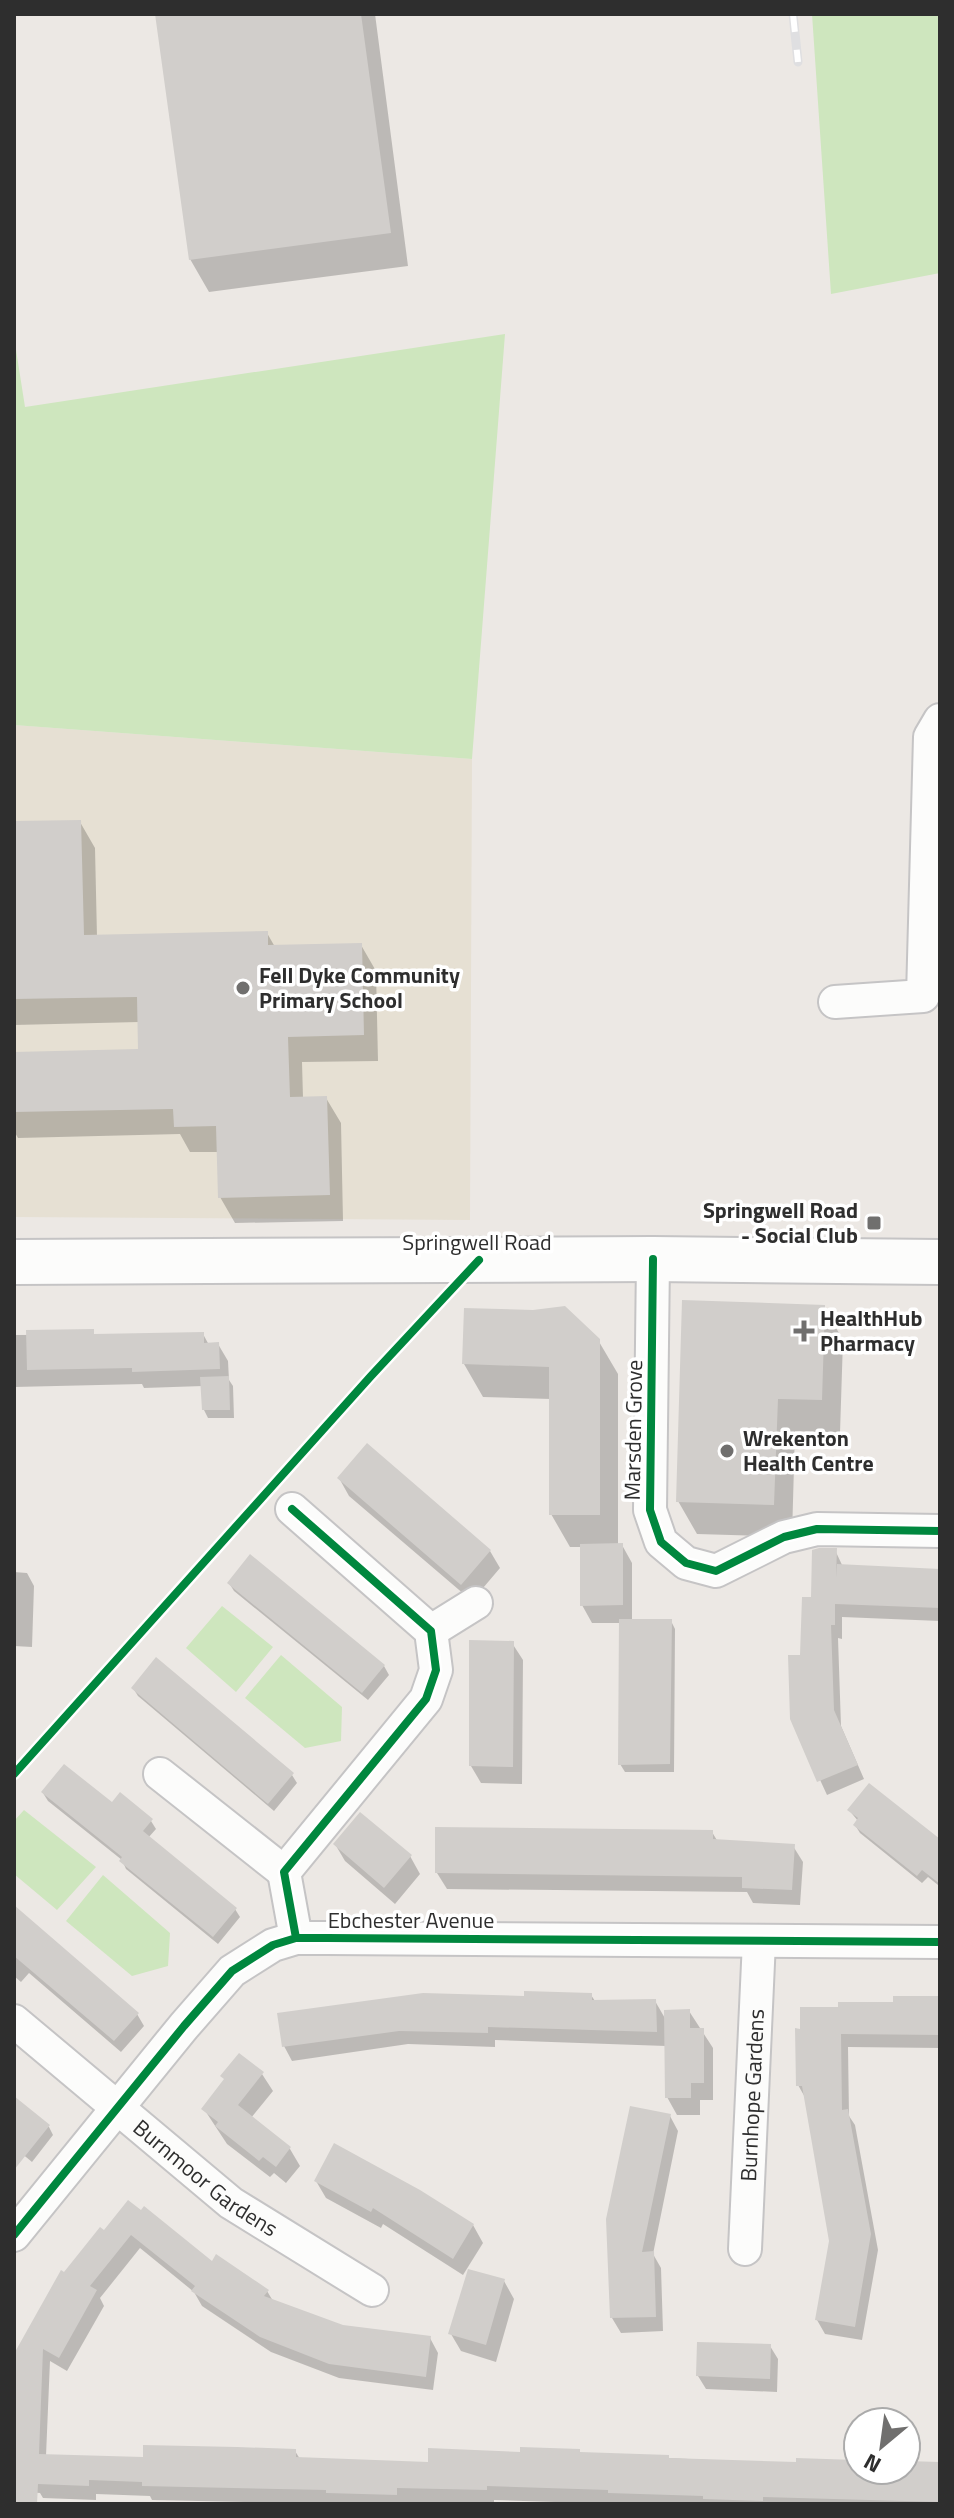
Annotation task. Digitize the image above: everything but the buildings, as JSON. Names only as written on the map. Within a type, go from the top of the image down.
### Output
[{"type":"main road","name":"Springwell Road","points":[[14,1262],[653,1259],[940,1262]]},
{"type":"street","points":[[835,1002],[923,996],[930,737],[940,720]]},
{"type":"street","name":"Marsden Grove","points":[[653,1259],[650,1510],[661,1542],[686,1563],[716,1571],[784,1537],[817,1529],[940,1531]]},
{"type":"street","points":[[284,1872],[426,1699],[436,1670],[431,1631],[292,1509]]},
{"type":"street","points":[[431,1631],[476,1603]]},
{"type":"street","points":[[160,1774],[284,1872],[296,1938]]},
{"type":"street","name":"Ebchester Avenue","points":[[14,2235],[232,1971],[273,1945],[296,1938],[940,1942]]},
{"type":"street","name":"Burnhope Gardens","points":[[745,2249],[759,1941]]},
{"type":"street","name":"Burnmoor Gardens","points":[[14,2021],[231,2203],[372,2290]]},
{"type":"shaded area","name":"Fell Dyke Community Primary School","points":[[14,725],[472,759],[470,1220],[14,1217]]},
{"type":"green space","points":[[812,14],[940,14],[940,273],[831,294]]},
{"type":"green space","points":[[505,334],[472,759],[14,725],[14,337],[25,407]]},
{"type":"green space","points":[[222,1606],[273,1647],[236,1692],[186,1648]]},
{"type":"green space","points":[[281,1655],[342,1707],[341,1741],[305,1748],[245,1698]]},
{"type":"green space","points":[[24,1810],[96,1867],[57,1910],[14,1874],[14,1821]]},
{"type":"green space","points":[[103,1875],[170,1933],[168,1966],[132,1976],[66,1921]]},
{"type":"railway","points":[[793,14],[798,62]]},
{"type":"cycle path","points":[[653,1259],[650,1510],[661,1542],[686,1563],[716,1571],[784,1537],[817,1529],[940,1531]]},
{"type":"cycle path","points":[[14,1774],[479,1260]]},
{"type":"cycle path","points":[[292,1509],[431,1631],[436,1670],[426,1699],[284,1872],[296,1938]]},
{"type":"cycle path","points":[[14,2235],[232,1971],[273,1945],[296,1938],[940,1942]]},
{"type":"place","name":"Fell Dyke Community Primary School","points":[[243,988]]},
{"type":"place","name":"Springwell Road - Social Club","points":[[874,1223]]},
{"type":"place","name":"HealthHub Pharmacy","points":[[804,1331]]},
{"type":"place","name":"Wrekenton Health Centre","points":[[727,1451]]}]
